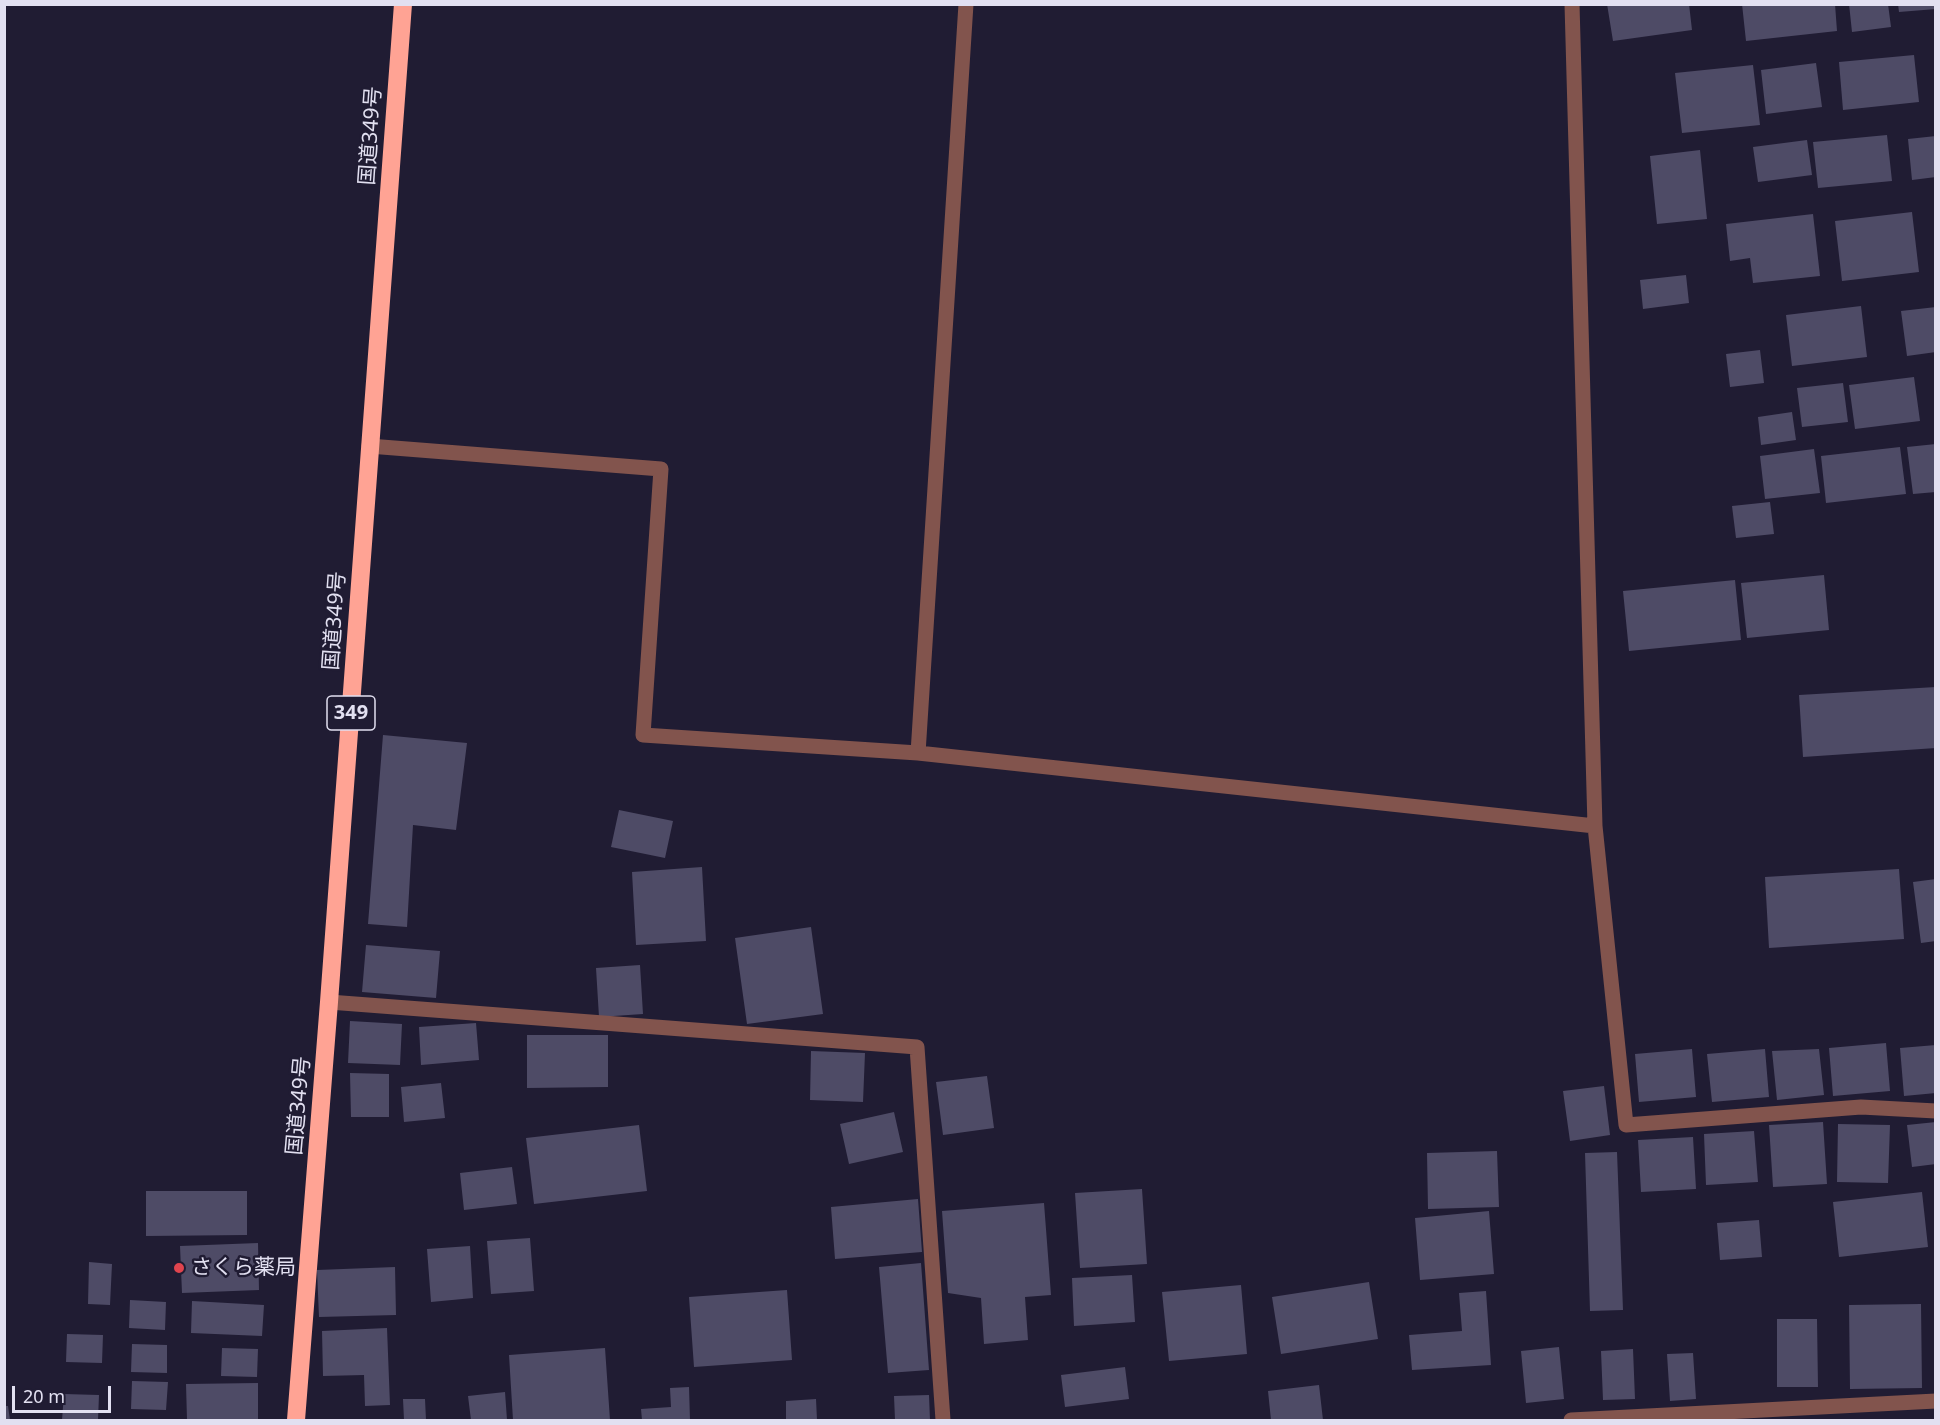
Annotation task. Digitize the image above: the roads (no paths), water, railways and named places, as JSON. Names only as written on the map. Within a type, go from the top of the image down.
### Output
[{"type":"highway","name":"国道349号","points":[[296,1420],[403,4]]},
{"type":"street","points":[[918,753],[966,4]]},
{"type":"street","points":[[1572,4],[1595,826],[1626,1125],[1861,1107],[1935,1111]]},
{"type":"street","points":[[369,446],[661,469],[643,735],[918,753],[1595,826]]},
{"type":"street","points":[[329,1002],[917,1047],[943,1420]]},
{"type":"street","points":[[1571,1420],[1935,1401]]},
{"type":"place","name":"さくら薬局","points":[[179,1268]]}]
